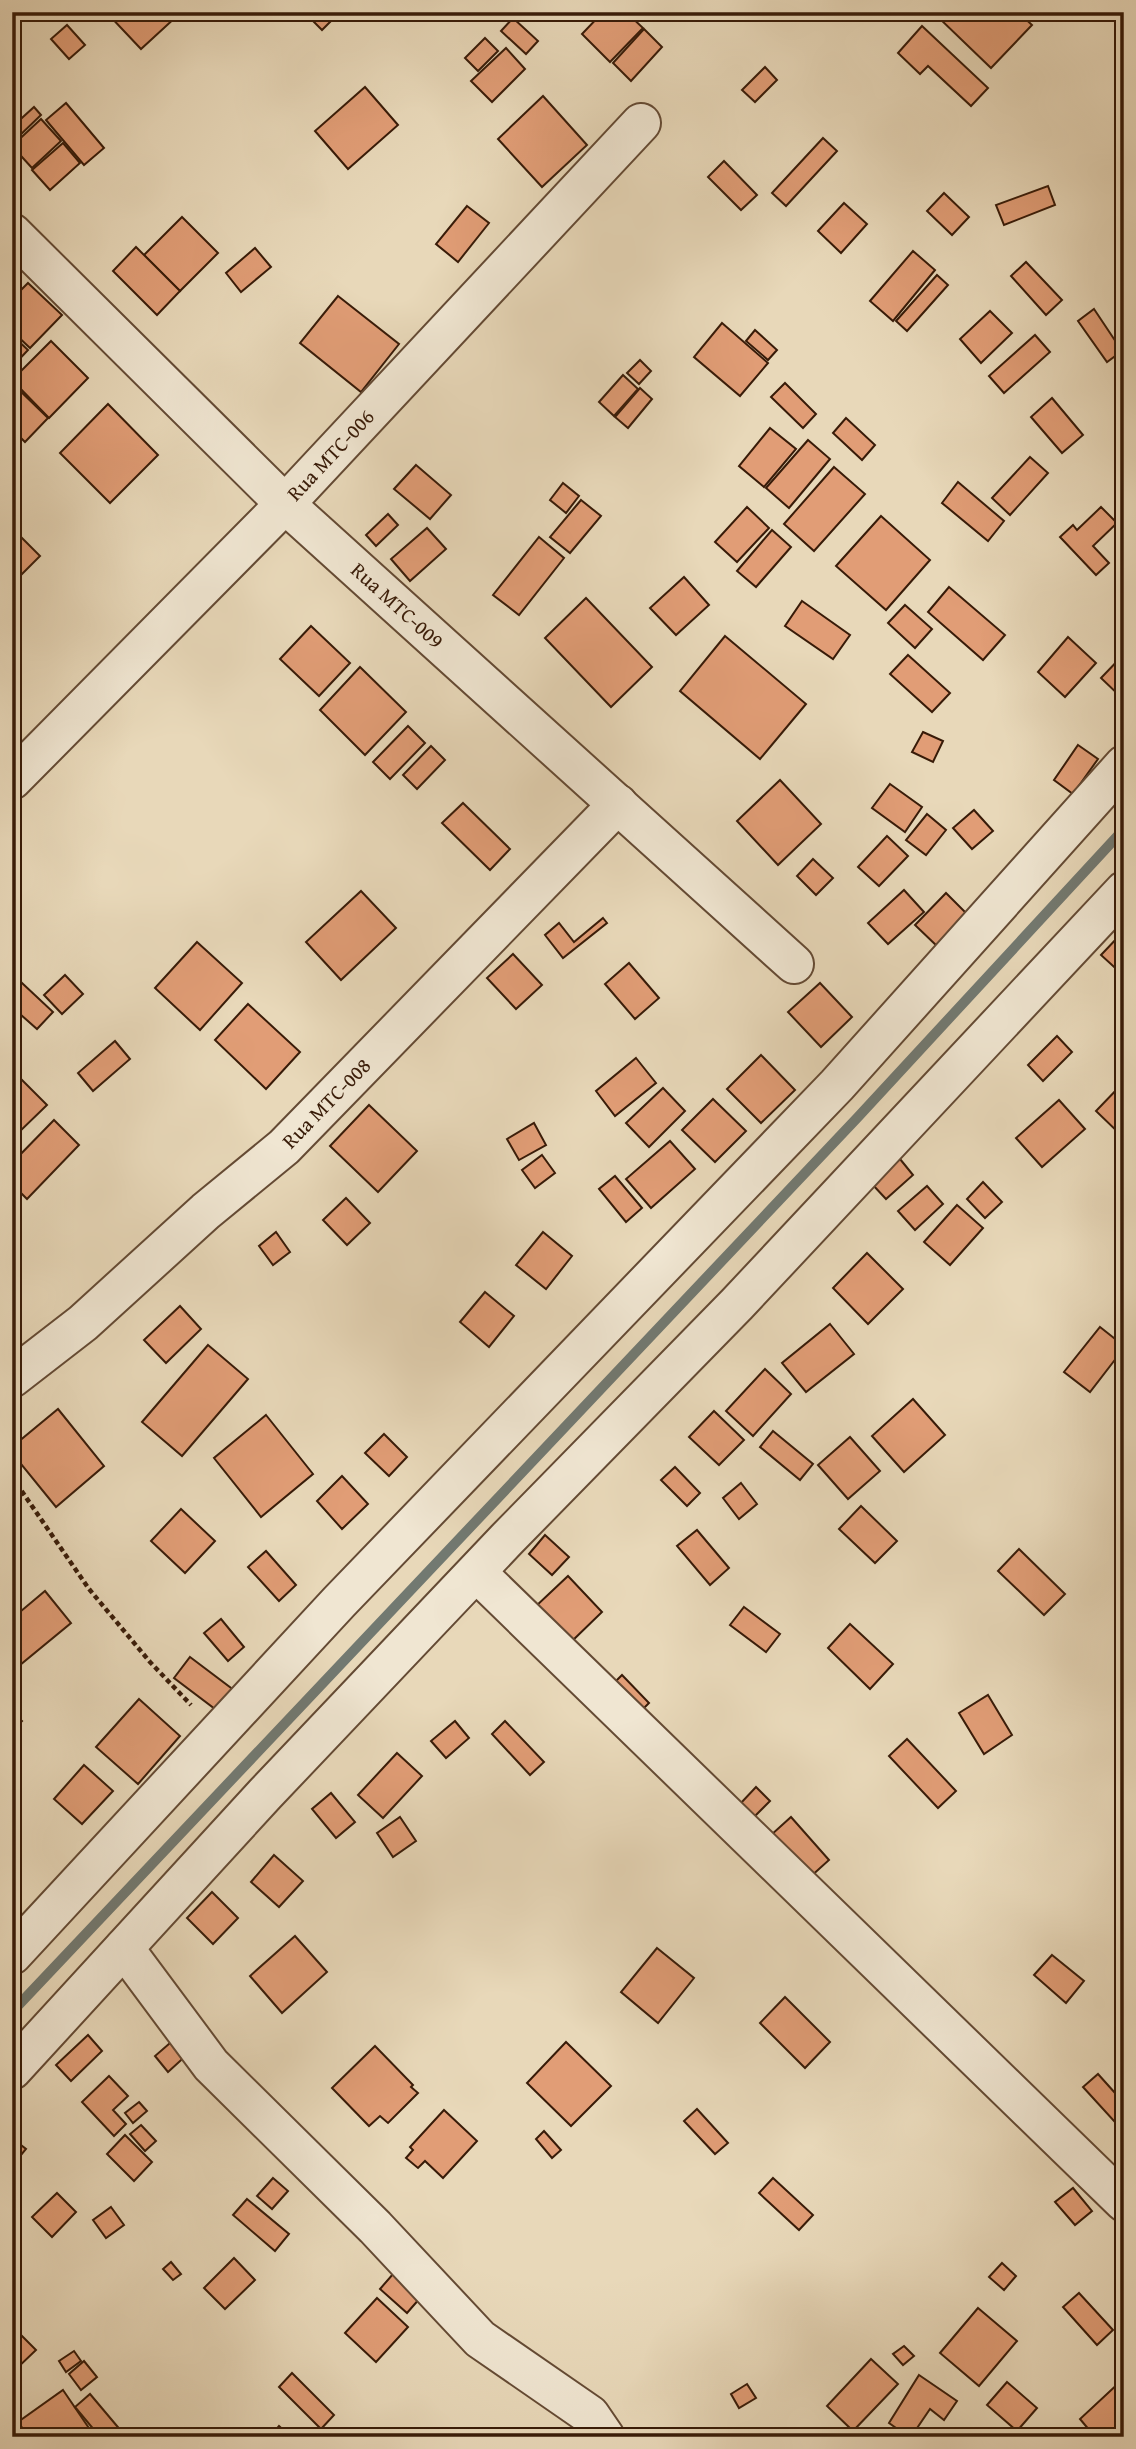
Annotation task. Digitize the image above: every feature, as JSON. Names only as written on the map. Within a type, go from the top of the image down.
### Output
[{"type":"street","name":"Rua MTC-006","points":[[12,780],[285,505],[641,123]]},
{"type":"street","name":"Rua MTC-009","points":[[12,233],[285,505],[794,964]]},
{"type":"street","points":[[12,1955],[349,1593],[837,1084],[1124,765]]},
{"type":"street","name":"Rua MTC-008","points":[[12,1378],[82,1323],[206,1211],[284,1147],[618,804]]},
{"type":"street","points":[[12,2070],[265,1794],[737,1304],[1124,891]]},
{"type":"street","points":[[477,1573],[1124,2202]]},
{"type":"street","points":[[124,1948],[211,2065],[375,2227],[480,2339],[590,2415],[605,2437]]},
{"type":"path","points":[[12,1477],[89,1589],[150,1662],[218,1734]]},
{"type":"building","points":[[106,12],[173,12],[177,16],[141,49]]},
{"type":"building","points":[[311,12],[340,12],[322,30],[308,16]]},
{"type":"building","points":[[603,12],[626,12],[643,28],[610,62],[582,34]]},
{"type":"building","points":[[944,12],[1018,12],[1032,25],[991,68],[939,18]]},
{"type":"building","points":[[513,18],[538,41],[526,54],[501,31]]},
{"type":"building","points":[[67,25],[85,45],[69,59],[51,39]]},
{"type":"building","points":[[922,26],[988,88],[971,106],[928,66],[920,74],[898,53]]},
{"type":"building","points":[[644,29],[662,47],[631,81],[613,63]]},
{"type":"building","points":[[485,38],[498,51],[478,71],[465,58]]},
{"type":"building","points":[[506,48],[525,69],[492,102],[471,81]]},
{"type":"building","points":[[765,67],[777,80],[755,102],[742,90]]},
{"type":"building","points":[[365,87],[398,125],[348,169],[315,131]]},
{"type":"building","points":[[543,96],[587,145],[542,187],[498,139]]},
{"type":"building","points":[[66,103],[104,148],[84,165],[46,120]]},
{"type":"building","points":[[34,107],[41,115],[15,140],[12,137],[12,127]]},
{"type":"building","points":[[41,119],[61,141],[32,168],[12,146]]},
{"type":"building","points":[[823,138],[837,151],[786,206],[772,193]]},
{"type":"building","points":[[63,143],[80,163],[50,190],[32,170]]},
{"type":"building","points":[[724,161],[757,195],[741,210],[708,177]]},
{"type":"building","points":[[1048,186],[1055,205],[1004,225],[996,205]]},
{"type":"building","points":[[944,193],[969,217],[952,235],[927,211]]},
{"type":"building","points":[[844,203],[867,224],[841,253],[818,231]]},
{"type":"building","points":[[467,206],[489,223],[458,262],[436,244]]},
{"type":"building","points":[[182,217],[218,253],[180,291],[144,255]]},
{"type":"building","points":[[136,247],[180,291],[157,315],[113,271]]},
{"type":"building","points":[[255,248],[271,267],[241,292],[226,273]]},
{"type":"building","points":[[913,251],[935,270],[893,321],[870,301]]},
{"type":"building","points":[[1026,262],[1062,300],[1046,315],[1011,276]]},
{"type":"building","points":[[937,275],[948,285],[907,331],[896,321]]},
{"type":"building","points":[[28,283],[62,315],[30,348],[12,331],[12,299]]},
{"type":"building","points":[[338,296],[399,344],[361,392],[300,343]]},
{"type":"building","points":[[1094,309],[1122,351],[1107,362],[1078,321]]},
{"type":"building","points":[[990,311],[1012,333],[981,363],[960,339]]},
{"type":"building","points":[[722,323],[768,363],[740,396],[694,357]]},
{"type":"building","points":[[755,330],[777,350],[768,360],[746,341]]},
{"type":"building","points":[[12,335],[28,350],[12,367]]},
{"type":"building","points":[[1035,335],[1050,352],[1004,393],[989,376]]},
{"type":"building","points":[[51,341],[88,378],[49,418],[12,380]]},
{"type":"building","points":[[640,360],[651,371],[639,384],[627,373]]},
{"type":"building","points":[[623,375],[638,389],[614,416],[599,402]]},
{"type":"building","points":[[12,383],[48,418],[25,442],[12,429]]},
{"type":"building","points":[[785,383],[816,414],[803,428],[771,397]]},
{"type":"building","points":[[640,388],[652,399],[628,428],[615,417]]},
{"type":"building","points":[[1052,398],[1083,435],[1062,453],[1031,417]]},
{"type":"building","points":[[108,404],[158,455],[110,503],[60,453]]},
{"type":"building","points":[[846,418],[875,445],[862,460],[833,433]]},
{"type":"building","points":[[770,428],[796,449],[764,487],[739,466]]},
{"type":"building","points":[[808,440],[830,459],[789,508],[766,488]]},
{"type":"building","points":[[1030,457],[1048,473],[1010,515],[992,498]]},
{"type":"building","points":[[416,465],[451,495],[430,519],[394,489]]},
{"type":"building","points":[[834,467],[865,494],[814,551],[784,524]]},
{"type":"building","points":[[958,482],[1004,521],[988,541],[942,503]]},
{"type":"building","points":[[563,483],[579,496],[566,513],[550,500]]},
{"type":"building","points":[[581,500],[601,516],[570,553],[550,537]]},
{"type":"building","points":[[747,507],[769,528],[737,562],[715,542]]},
{"type":"building","points":[[1101,507],[1117,523],[1093,546],[1109,563],[1096,575],[1060,537],[1073,525],[1077,530]]},
{"type":"building","points":[[388,514],[398,525],[376,546],[366,535]]},
{"type":"building","points":[[881,516],[930,560],[886,610],[836,566]]},
{"type":"building","points":[[427,528],[446,549],[410,581],[391,559]]},
{"type":"building","points":[[772,530],[791,547],[756,587],[737,571]]},
{"type":"building","points":[[19,535],[40,556],[12,584],[12,542]]},
{"type":"building","points":[[539,537],[564,558],[519,615],[493,595]]},
{"type":"building","points":[[684,577],[709,605],[676,635],[650,608]]},
{"type":"building","points":[[949,587],[1005,635],[983,660],[928,612]]},
{"type":"building","points":[[586,598],[652,667],[611,707],[545,638]]},
{"type":"building","points":[[802,601],[850,635],[833,659],[785,626]]},
{"type":"building","points":[[905,605],[932,629],[915,648],[888,623]]},
{"type":"building","points":[[311,626],[350,663],[319,696],[280,659]]},
{"type":"building","points":[[725,636],[806,704],[760,759],[680,691]]},
{"type":"building","points":[[1068,637],[1096,663],[1065,697],[1038,672]]},
{"type":"building","points":[[1124,654],[1124,700],[1101,678]]},
{"type":"building","points":[[908,655],[950,693],[932,712],[890,674]]},
{"type":"building","points":[[360,667],[406,712],[365,755],[320,710]]},
{"type":"building","points":[[408,726],[425,743],[390,779],[373,762]]},
{"type":"building","points":[[923,732],[943,741],[933,762],[912,752]]},
{"type":"building","points":[[1078,745],[1098,759],[1073,794],[1054,780]]},
{"type":"building","points":[[431,746],[445,760],[417,789],[403,775]]},
{"type":"building","points":[[780,780],[821,824],[778,865],[737,821]]},
{"type":"building","points":[[890,784],[922,807],[905,832],[872,808]]},
{"type":"building","points":[[463,803],[510,849],[490,870],[442,823]]},
{"type":"building","points":[[974,810],[993,831],[972,849],[953,828]]},
{"type":"building","points":[[927,814],[946,830],[926,855],[906,840]]},
{"type":"building","points":[[887,836],[908,856],[879,886],[858,867]]},
{"type":"building","points":[[813,859],[833,878],[816,895],[797,876]]},
{"type":"building","points":[[904,890],[924,912],[888,944],[868,923]]},
{"type":"building","points":[[361,891],[396,928],[341,980],[306,942]]},
{"type":"building","points":[[946,893],[969,916],[938,947],[915,925]]},
{"type":"building","points":[[603,918],[607,923],[563,958],[545,935],[559,923],[574,942]]},
{"type":"building","points":[[1120,935],[1124,939],[1124,976],[1101,955]]},
{"type":"building","points":[[197,942],[242,983],[200,1030],[155,988]]},
{"type":"building","points":[[513,954],[542,985],[516,1009],[487,978]]},
{"type":"building","points":[[629,963],[659,998],[635,1019],[605,984]]},
{"type":"building","points":[[65,975],[83,994],[62,1014],[44,995]]},
{"type":"building","points":[[22,983],[53,1012],[37,1029],[12,1007],[12,994]]},
{"type":"building","points":[[820,983],[852,1017],[821,1047],[788,1012]]},
{"type":"building","points":[[248,1004],[300,1052],[266,1089],[215,1040]]},
{"type":"building","points":[[1057,1036],[1072,1052],[1043,1081],[1028,1065]]},
{"type":"building","points":[[115,1041],[130,1059],[93,1091],[78,1073]]},
{"type":"building","points":[[761,1055],[795,1090],[761,1123],[727,1089]]},
{"type":"building","points":[[636,1058],[656,1083],[615,1116],[596,1091]]},
{"type":"building","points":[[18,1076],[47,1105],[13,1138],[12,1082]]},
{"type":"building","points":[[1122,1084],[1124,1086],[1124,1138],[1096,1111]]},
{"type":"building","points":[[663,1088],[685,1111],[649,1147],[626,1123]]},
{"type":"building","points":[[713,1099],[746,1131],[715,1162],[682,1130]]},
{"type":"building","points":[[1059,1100],[1085,1129],[1042,1167],[1016,1138]]},
{"type":"building","points":[[369,1105],[417,1151],[378,1192],[330,1146]]},
{"type":"building","points":[[54,1120],[79,1145],[27,1199],[12,1184],[12,1163]]},
{"type":"building","points":[[534,1123],[546,1145],[519,1160],[507,1139]]},
{"type":"building","points":[[670,1141],[695,1169],[651,1208],[626,1179]]},
{"type":"building","points":[[542,1155],[555,1173],[535,1188],[522,1170]]},
{"type":"building","points":[[900,1159],[913,1175],[886,1199],[872,1184]]},
{"type":"building","points":[[615,1176],[642,1208],[626,1222],[599,1189]]},
{"type":"building","points":[[983,1182],[1002,1202],[985,1218],[967,1199]]},
{"type":"building","points":[[927,1186],[943,1204],[915,1230],[898,1211]]},
{"type":"building","points":[[346,1198],[370,1223],[347,1245],[323,1220]]},
{"type":"building","points":[[957,1205],[983,1228],[950,1265],[924,1242]]},
{"type":"building","points":[[276,1232],[290,1252],[273,1265],[259,1246]]},
{"type":"building","points":[[543,1232],[572,1256],[546,1289],[516,1265]]},
{"type":"building","points":[[867,1253],[903,1289],[868,1324],[833,1288]]},
{"type":"building","points":[[485,1292],[514,1316],[489,1347],[460,1322]]},
{"type":"building","points":[[180,1306],[201,1329],[166,1363],[144,1340]]},
{"type":"building","points":[[830,1324],[854,1354],[806,1392],[782,1363]]},
{"type":"building","points":[[1100,1327],[1124,1348],[1090,1392],[1064,1372]]},
{"type":"building","points":[[208,1345],[248,1379],[182,1456],[142,1422]]},
{"type":"building","points":[[765,1369],[791,1394],[753,1436],[726,1411]]},
{"type":"building","points":[[913,1399],[945,1435],[904,1472],[872,1436]]},
{"type":"building","points":[[58,1409],[104,1466],[56,1507],[12,1453],[12,1447]]},
{"type":"building","points":[[714,1411],[744,1440],[719,1465],[689,1437]]},
{"type":"building","points":[[266,1415],[313,1474],[261,1517],[214,1458]]},
{"type":"building","points":[[773,1431],[813,1464],[800,1480],[760,1447]]},
{"type":"building","points":[[384,1434],[407,1457],[389,1476],[365,1453]]},
{"type":"building","points":[[850,1437],[880,1471],[848,1499],[818,1465]]},
{"type":"building","points":[[675,1467],[700,1493],[687,1506],[661,1480]]},
{"type":"building","points":[[342,1476],[368,1504],[342,1529],[317,1501]]},
{"type":"building","points":[[741,1483],[757,1504],[739,1519],[723,1498]]},
{"type":"building","points":[[861,1506],[897,1541],[875,1563],[839,1529]]},
{"type":"building","points":[[181,1509],[215,1541],[185,1573],[151,1541]]},
{"type":"building","points":[[697,1530],[729,1568],[710,1585],[677,1546]]},
{"type":"building","points":[[545,1535],[569,1557],[552,1575],[529,1554]]},
{"type":"building","points":[[1019,1549],[1065,1594],[1044,1615],[998,1571]]},
{"type":"building","points":[[266,1551],[296,1585],[279,1601],[248,1567]]},
{"type":"building","points":[[568,1576],[602,1612],[569,1644],[535,1607]]},
{"type":"building","points":[[45,1591],[71,1623],[20,1665],[12,1655],[12,1615],[14,1617]]},
{"type":"building","points":[[744,1607],[780,1634],[766,1652],[730,1625]]},
{"type":"building","points":[[221,1619],[244,1647],[228,1661],[204,1633]]},
{"type":"building","points":[[850,1624],[893,1664],[870,1689],[828,1648]]},
{"type":"building","points":[[190,1657],[239,1694],[223,1715],[174,1678]]},
{"type":"building","points":[[622,1675],[649,1703],[635,1717],[607,1690]]},
{"type":"building","points":[[988,1695],[1012,1735],[984,1754],[959,1713]]},
{"type":"building","points":[[139,1699],[180,1736],[138,1784],[96,1747]]},
{"type":"building","points":[[12,1712],[22,1721],[12,1732]]},
{"type":"building","points":[[455,1721],[469,1738],[446,1758],[431,1741]]},
{"type":"building","points":[[505,1721],[544,1762],[530,1775],[492,1734]]},
{"type":"building","points":[[907,1739],[956,1791],[938,1808],[889,1756]]},
{"type":"building","points":[[397,1753],[422,1776],[383,1818],[358,1795]]},
{"type":"building","points":[[84,1765],[113,1791],[82,1824],[54,1799]]},
{"type":"building","points":[[756,1787],[770,1801],[753,1818],[740,1804]]},
{"type":"building","points":[[331,1793],[355,1822],[336,1838],[312,1809]]},
{"type":"building","points":[[400,1817],[416,1841],[393,1857],[377,1833]]},
{"type":"building","points":[[791,1817],[829,1860],[809,1878],[771,1835]]},
{"type":"building","points":[[274,1855],[303,1881],[279,1907],[251,1882]]},
{"type":"building","points":[[212,1892],[238,1918],[213,1944],[187,1918]]},
{"type":"building","points":[[295,1936],[327,1972],[282,2013],[250,1976]]},
{"type":"building","points":[[657,1948],[694,1978],[658,2023],[621,1992]]},
{"type":"building","points":[[1052,1955],[1084,1981],[1066,2003],[1034,1975]]},
{"type":"building","points":[[785,1997],[830,2042],[805,2068],[760,2023]]},
{"type":"building","points":[[88,2035],[102,2051],[71,2081],[56,2065]]},
{"type":"building","points":[[177,2037],[190,2052],[168,2072],[155,2056]]},
{"type":"building","points":[[566,2042],[611,2086],[571,2126],[527,2083]]},
{"type":"building","points":[[375,2046],[418,2093],[388,2123],[380,2116],[369,2126],[332,2088]]},
{"type":"building","points":[[1098,2074],[1124,2103],[1124,2132],[1083,2087]]},
{"type":"building","points":[[109,2076],[128,2096],[113,2110],[126,2124],[114,2136],[82,2102]]},
{"type":"building","points":[[139,2102],[147,2111],[133,2123],[125,2113]]},
{"type":"building","points":[[697,2109],[728,2143],[715,2154],[684,2121]]},
{"type":"building","points":[[444,2110],[477,2141],[443,2178],[425,2161],[418,2168],[406,2158],[413,2150],[410,2147]]},
{"type":"building","points":[[141,2125],[156,2141],[145,2151],[130,2134]]},
{"type":"building","points":[[544,2131],[561,2150],[552,2158],[536,2139]]},
{"type":"building","points":[[125,2135],[152,2162],[134,2181],[107,2154]]},
{"type":"building","points":[[12,2138],[26,2149],[12,2166]]},
{"type":"building","points":[[273,2178],[288,2191],[272,2209],[257,2196]]},
{"type":"building","points":[[773,2178],[813,2215],[799,2230],[759,2193]]},
{"type":"building","points":[[1073,2188],[1092,2211],[1075,2225],[1055,2202]]},
{"type":"building","points":[[57,2193],[76,2212],[52,2237],[32,2217]]},
{"type":"building","points":[[247,2199],[289,2234],[275,2251],[233,2215]]},
{"type":"building","points":[[111,2207],[124,2225],[106,2238],[93,2220]]},
{"type":"building","points":[[234,2258],[255,2280],[225,2309],[204,2288]]},
{"type":"building","points":[[171,2262],[181,2274],[173,2280],[163,2269]]},
{"type":"building","points":[[1002,2263],[1016,2276],[1004,2290],[989,2277]]},
{"type":"building","points":[[400,2266],[427,2290],[407,2313],[380,2289]]},
{"type":"building","points":[[1079,2293],[1113,2330],[1097,2345],[1063,2307]]},
{"type":"building","points":[[377,2298],[408,2327],[376,2362],[345,2333]]},
{"type":"building","points":[[978,2308],[1017,2341],[979,2386],[940,2353]]},
{"type":"building","points":[[12,2326],[36,2350],[12,2373]]},
{"type":"building","points":[[904,2346],[914,2356],[903,2365],[893,2354]]},
{"type":"building","points":[[74,2351],[81,2361],[66,2372],[59,2361]]},
{"type":"building","points":[[871,2359],[898,2384],[853,2431],[827,2406]]},
{"type":"building","points":[[84,2361],[97,2377],[81,2390],[69,2374]]},
{"type":"building","points":[[292,2373],[334,2415],[321,2429],[279,2387]]},
{"type":"building","points":[[919,2375],[957,2401],[944,2420],[930,2409],[909,2437],[889,2423]]},
{"type":"building","points":[[1122,2380],[1124,2437],[1095,2437],[1080,2419]]},
{"type":"building","points":[[1007,2382],[1037,2408],[1017,2431],[987,2405]]},
{"type":"building","points":[[747,2384],[756,2398],[739,2408],[731,2394]]},
{"type":"building","points":[[63,2390],[95,2437],[29,2437],[18,2422]]},
{"type":"building","points":[[90,2394],[122,2432],[116,2437],[100,2437],[75,2407]]},
{"type":"building","points":[[279,2426],[291,2437],[270,2437]]},
{"type":"waterway","points":[[12,2012],[858,1117],[1124,829]]}]
